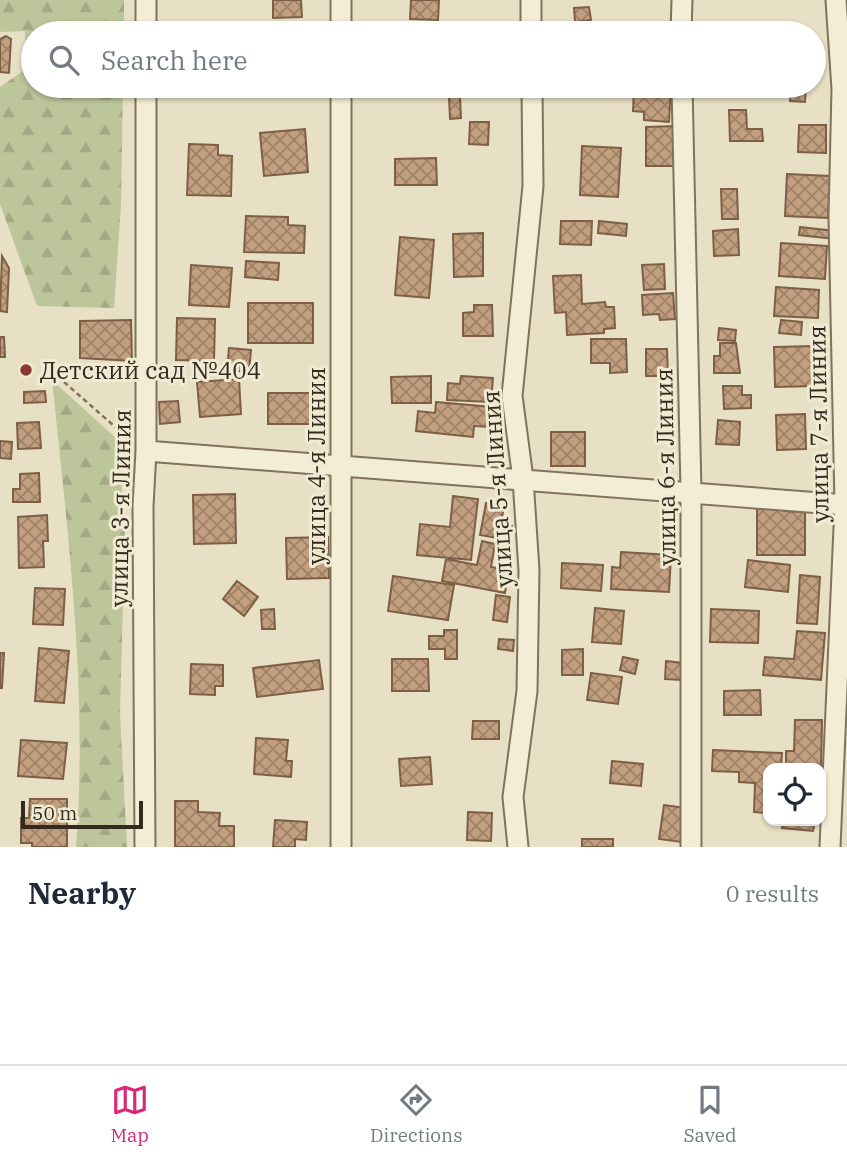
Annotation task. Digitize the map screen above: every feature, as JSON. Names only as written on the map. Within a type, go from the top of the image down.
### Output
[{"type":"street","points":[[146,0],[146,21]]},
{"type":"street","points":[[341,0],[341,21]]},
{"type":"street","points":[[531,0],[531,21]]},
{"type":"street","points":[[681,0],[681,21]]},
{"type":"street","name":"улица 7-я Линия","points":[[830,847],[846,505],[839,218],[842,89],[835,0]]},
{"type":"street","name":"улица 3-я Линия","points":[[145,847],[143,506],[146,451],[146,98]]},
{"type":"street","name":"улица 4-я Линия","points":[[341,98],[341,847]]},
{"type":"street","name":"улица 5-я Линия","points":[[517,847],[513,797],[528,678],[529,570],[523,479],[512,396],[533,186],[532,98]]},
{"type":"street","name":"улица 6-я Линия","points":[[682,98],[691,491],[691,847]]},
{"type":"street","points":[[146,451],[846,505]]},
{"type":"path","points":[[64,382],[117,430],[146,451]]},
{"type":"green space","points":[[0,0],[124,0],[124,21],[21,21],[21,31],[0,32]]},
{"type":"green space","points":[[21,72],[21,98],[123,98],[121,204],[114,308],[37,306],[0,204],[0,87]]},
{"type":"green space","points":[[52,380],[118,440],[125,528],[120,713],[127,847],[76,847],[80,730],[78,671],[70,555]]},
{"type":"building","points":[[273,0],[301,0],[302,17],[273,18]]},
{"type":"building","points":[[411,0],[439,0],[438,20],[410,19]]},
{"type":"building","points":[[589,7],[591,20],[575,21],[574,8]]},
{"type":"building","points":[[6,36],[11,39],[9,73],[0,72],[0,39]]},
{"type":"building","points":[[449,98],[460,98],[461,118],[450,119]]},
{"type":"building","points":[[634,98],[670,98],[669,122],[644,120],[644,112],[633,111]]},
{"type":"building","points":[[790,98],[805,98],[805,102],[790,101]]},
{"type":"building","points":[[729,110],[746,110],[747,129],[762,129],[763,141],[730,141]]},
{"type":"building","points":[[470,122],[489,122],[488,145],[469,144]]},
{"type":"building","points":[[799,125],[826,125],[826,153],[798,152]]},
{"type":"building","points":[[676,126],[676,166],[646,166],[646,127]]},
{"type":"building","points":[[305,129],[308,172],[264,176],[260,133]]},
{"type":"building","points":[[189,144],[218,145],[218,155],[232,156],[231,196],[187,195]]},
{"type":"building","points":[[582,146],[621,148],[618,197],[580,195]]},
{"type":"building","points":[[436,158],[437,185],[395,185],[395,159]]},
{"type":"building","points":[[787,174],[830,176],[828,218],[785,216]]},
{"type":"building","points":[[721,189],[737,189],[738,219],[722,219]]},
{"type":"building","points":[[246,216],[288,217],[288,225],[305,226],[304,253],[244,252]]},
{"type":"building","points":[[561,221],[592,221],[591,245],[560,244]]},
{"type":"building","points":[[599,221],[627,224],[626,236],[598,233]]},
{"type":"building","points":[[800,227],[835,231],[834,239],[799,235]]},
{"type":"building","points":[[738,229],[739,255],[714,256],[713,231]]},
{"type":"building","points":[[483,233],[483,276],[454,277],[453,234]]},
{"type":"building","points":[[400,237],[434,240],[429,298],[395,295]]},
{"type":"building","points":[[781,243],[827,246],[825,279],[779,276]]},
{"type":"building","points":[[2,256],[9,268],[7,312],[0,311]]},
{"type":"building","points":[[246,261],[279,263],[278,280],[245,277]]},
{"type":"building","points":[[664,264],[665,289],[644,290],[642,265]]},
{"type":"building","points":[[191,265],[232,268],[229,307],[189,305]]},
{"type":"building","points":[[581,275],[582,304],[605,302],[606,307],[614,307],[615,328],[604,329],[604,333],[567,335],[566,312],[555,313],[553,276]]},
{"type":"building","points":[[776,287],[819,290],[818,318],[774,316]]},
{"type":"building","points":[[673,293],[675,319],[660,320],[659,314],[643,315],[642,295]]},
{"type":"building","points":[[248,303],[313,303],[313,343],[248,343]]},
{"type":"building","points":[[474,305],[492,305],[493,336],[463,336],[463,313],[474,312]]},
{"type":"building","points":[[177,318],[215,319],[214,361],[176,360]]},
{"type":"building","points":[[131,320],[132,361],[80,358],[80,321]]},
{"type":"building","points":[[781,320],[802,322],[801,335],[779,333]]},
{"type":"building","points":[[719,328],[736,330],[735,341],[718,340]]},
{"type":"building","points":[[0,337],[4,337],[5,357],[0,357]]},
{"type":"building","points":[[591,339],[626,339],[627,372],[610,373],[610,363],[591,363]]},
{"type":"building","points":[[720,343],[736,343],[740,373],[714,373],[714,356],[720,356]]},
{"type":"building","points":[[815,346],[815,386],[775,387],[774,347]]},
{"type":"building","points":[[229,348],[251,350],[249,372],[227,370]]},
{"type":"building","points":[[646,349],[667,349],[668,376],[646,376]]},
{"type":"building","points":[[431,376],[431,403],[392,403],[391,377]]},
{"type":"building","points":[[461,376],[493,378],[491,402],[447,400],[448,383],[460,384]]},
{"type":"building","points":[[239,379],[241,414],[200,417],[197,382]]},
{"type":"building","points":[[723,386],[742,386],[742,395],[751,395],[751,408],[724,409]]},
{"type":"building","points":[[45,391],[46,402],[24,403],[24,392]]},
{"type":"building","points":[[268,393],[312,393],[312,424],[268,424]]},
{"type":"building","points":[[178,401],[180,422],[160,424],[159,402]]},
{"type":"building","points":[[436,402],[492,407],[490,427],[474,426],[473,437],[416,431],[418,411],[435,413]]},
{"type":"building","points":[[805,414],[806,449],[777,450],[776,415]]},
{"type":"building","points":[[718,420],[740,422],[739,445],[716,444]]},
{"type":"building","points":[[39,422],[41,448],[18,449],[17,423]]},
{"type":"building","points":[[551,432],[585,432],[585,466],[551,466]]},
{"type":"building","points":[[0,441],[12,442],[11,459],[0,458]]},
{"type":"building","points":[[39,473],[40,502],[13,502],[13,489],[20,489],[20,474]]},
{"type":"building","points":[[235,494],[236,543],[194,544],[193,495]]},
{"type":"building","points":[[453,496],[478,499],[471,560],[417,555],[420,524],[450,527]]},
{"type":"building","points":[[486,503],[504,506],[501,524],[512,526],[509,540],[480,535]]},
{"type":"building","points":[[757,505],[784,505],[784,511],[805,512],[805,555],[757,555]]},
{"type":"building","points":[[47,515],[48,541],[43,541],[44,567],[19,568],[18,517]]},
{"type":"building","points":[[328,537],[329,578],[287,579],[286,538]]},
{"type":"building","points":[[482,541],[495,544],[491,567],[509,570],[505,593],[442,581],[446,559],[477,565]]},
{"type":"building","points":[[621,552],[671,555],[669,592],[611,589],[612,567],[620,568]]},
{"type":"building","points":[[748,560],[790,565],[788,592],[745,587]]},
{"type":"building","points":[[562,563],[603,565],[601,591],[561,588]]},
{"type":"building","points":[[800,575],[820,577],[817,624],[797,623]]},
{"type":"building","points":[[393,576],[454,585],[448,620],[388,611]]},
{"type":"building","points":[[237,581],[258,597],[244,616],[223,599]]},
{"type":"building","points":[[35,588],[65,589],[63,625],[33,624]]},
{"type":"building","points":[[496,595],[510,597],[507,622],[493,620]]},
{"type":"building","points":[[595,608],[624,611],[621,644],[592,642]]},
{"type":"building","points":[[274,609],[275,629],[262,629],[261,610]]},
{"type":"building","points":[[711,609],[759,611],[758,643],[710,642]]},
{"type":"building","points":[[444,630],[457,630],[457,659],[445,659],[445,649],[429,649],[429,636],[444,636]]},
{"type":"building","points":[[797,631],[825,633],[821,680],[763,675],[765,657],[794,659]]},
{"type":"building","points":[[499,639],[514,640],[513,651],[498,649]]},
{"type":"building","points":[[39,648],[69,651],[64,703],[35,701]]},
{"type":"building","points":[[583,649],[583,675],[562,675],[562,650]]},
{"type":"building","points":[[0,653],[4,653],[2,688],[0,688]]},
{"type":"building","points":[[623,657],[638,660],[635,674],[620,670]]},
{"type":"building","points":[[392,659],[428,659],[429,691],[392,691]]},
{"type":"building","points":[[319,660],[323,689],[257,697],[253,668]]},
{"type":"building","points":[[666,661],[683,663],[682,680],[665,679]]},
{"type":"building","points":[[191,664],[223,665],[223,686],[215,686],[215,695],[190,694]]},
{"type":"building","points":[[591,673],[622,677],[618,704],[587,700]]},
{"type":"building","points":[[760,690],[761,715],[724,715],[724,691]]},
{"type":"building","points":[[795,720],[822,720],[821,763],[786,763],[786,751],[794,751]]},
{"type":"building","points":[[473,721],[499,721],[499,739],[472,739]]},
{"type":"building","points":[[256,738],[288,740],[286,761],[292,761],[291,777],[254,774]]},
{"type":"building","points":[[21,740],[67,743],[63,779],[18,776]]},
{"type":"building","points":[[713,750],[782,753],[781,763],[763,763],[763,813],[754,812],[755,783],[739,782],[739,772],[712,771]]},
{"type":"building","points":[[430,757],[432,784],[401,786],[399,759]]},
{"type":"building","points":[[612,761],[643,764],[641,786],[610,783]]},
{"type":"building","points":[[30,799],[67,799],[67,847],[32,847],[32,843],[21,843],[21,818],[29,818]]},
{"type":"building","points":[[175,801],[198,801],[198,812],[220,813],[219,826],[234,826],[234,847],[175,847]]},
{"type":"building","points":[[664,805],[686,808],[681,842],[659,839]]},
{"type":"building","points":[[468,812],[492,813],[491,841],[467,840]]},
{"type":"building","points":[[275,820],[307,822],[306,840],[295,839],[295,847],[273,847]]},
{"type":"building","points":[[782,826],[814,826],[813,831]]},
{"type":"building","points":[[582,839],[613,839],[613,847],[582,847]]},
{"type":"place","name":"Детский сад №404","points":[[26,370]]}]
